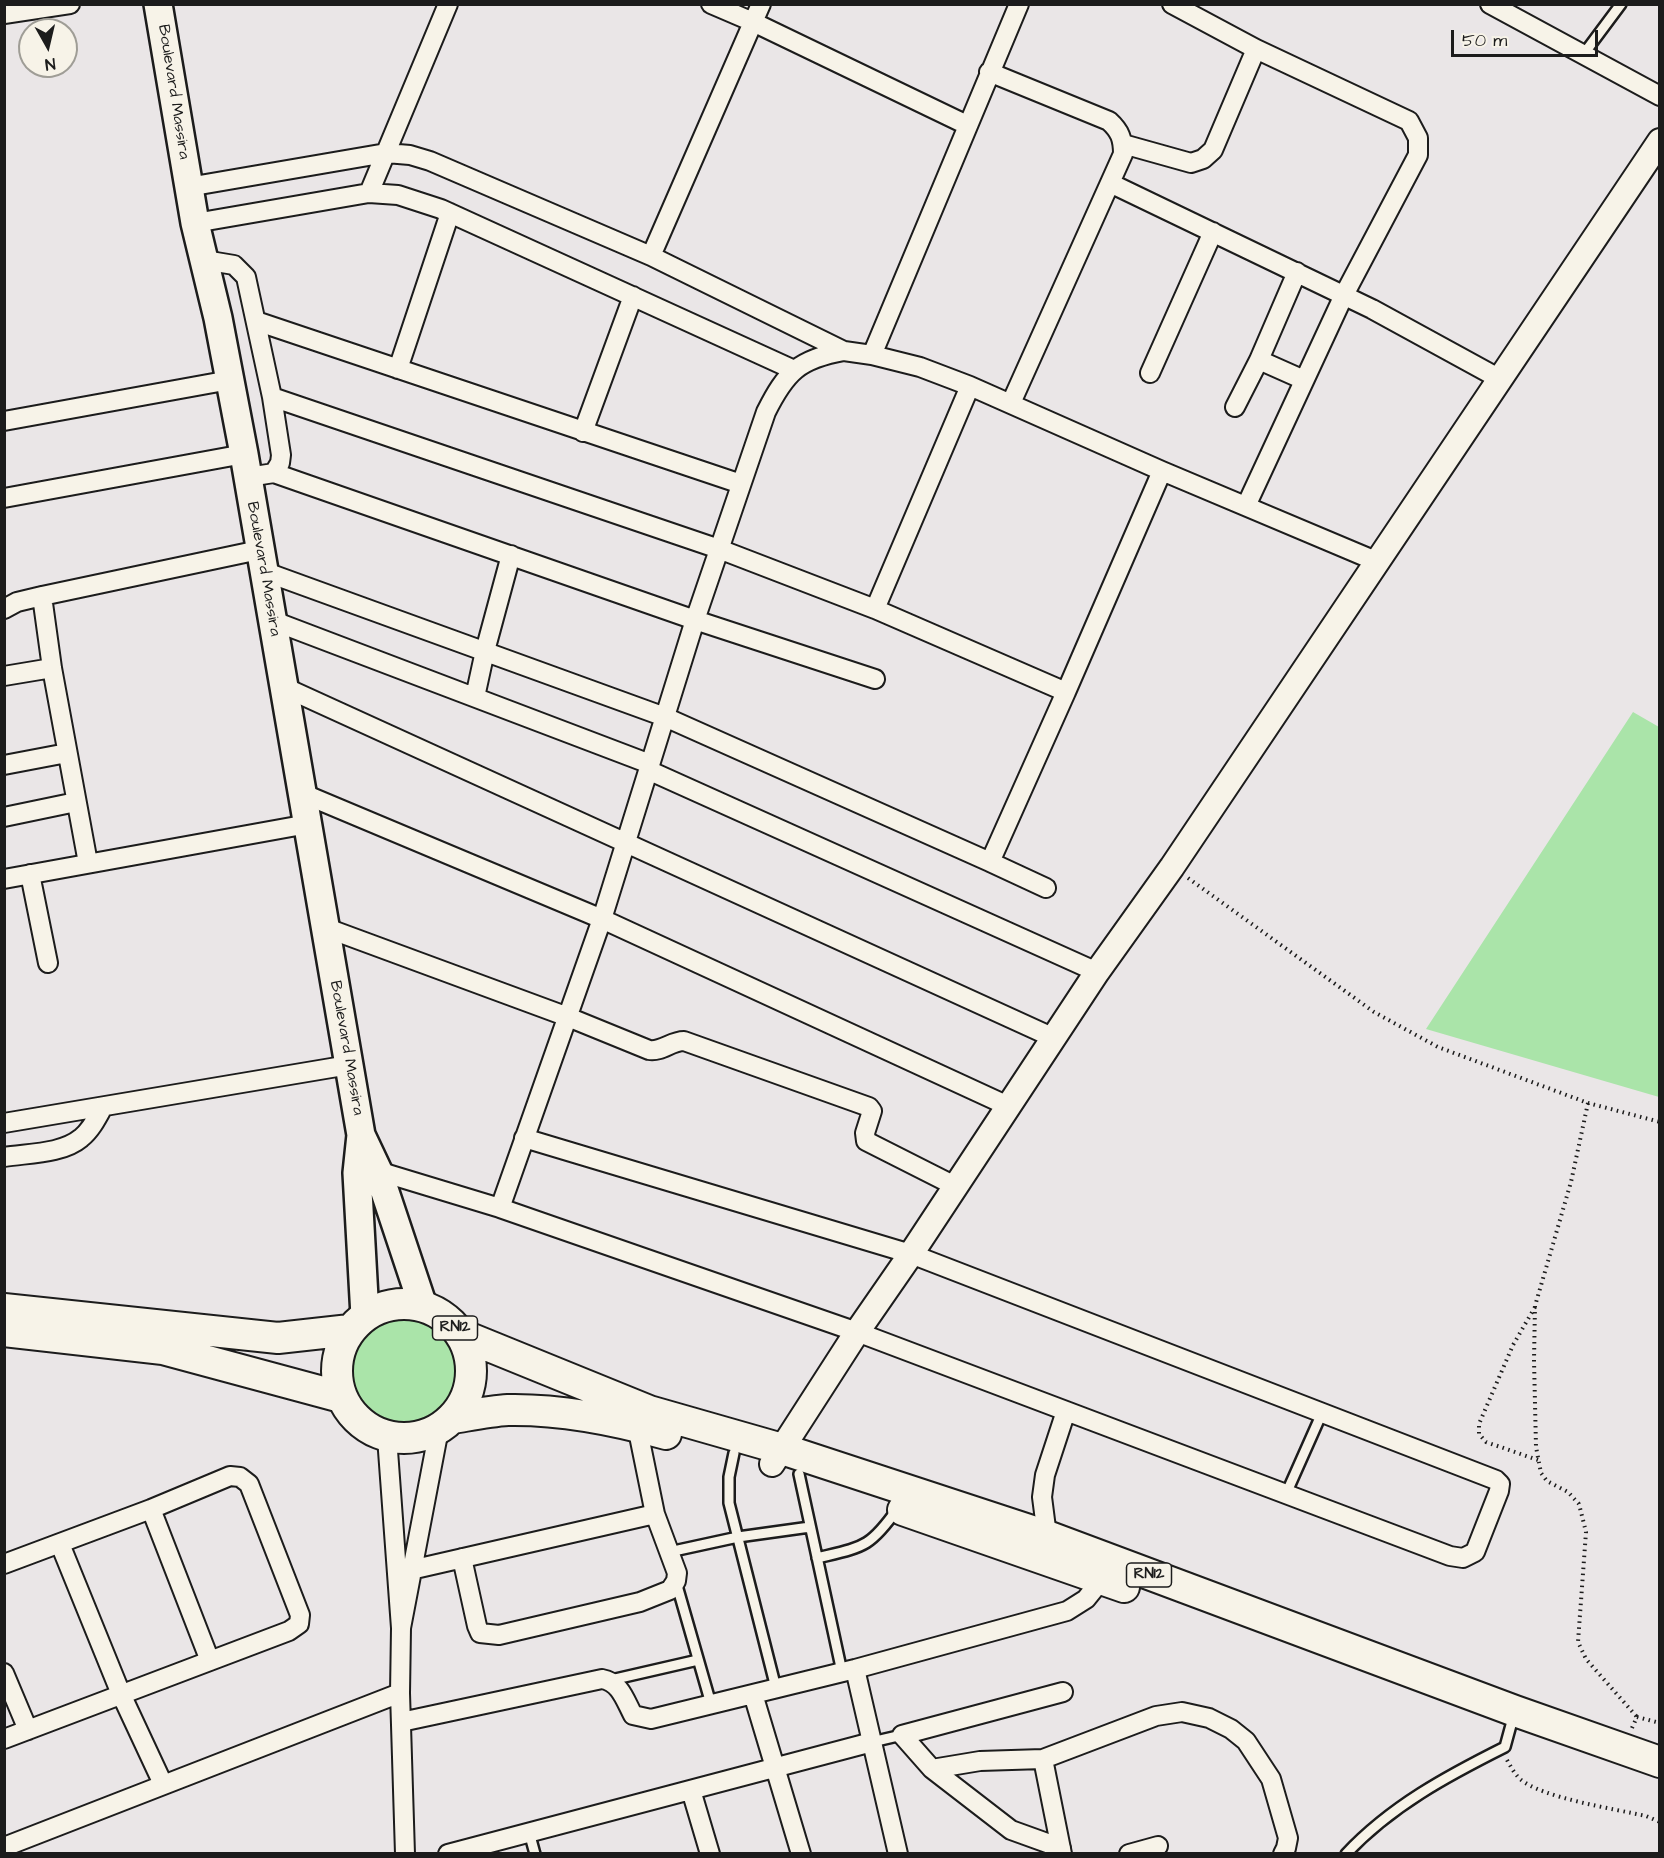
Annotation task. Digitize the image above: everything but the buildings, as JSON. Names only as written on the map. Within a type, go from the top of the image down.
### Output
[{"type":"main road","name":"Boulevard Massira","points":[[158,4],[188,187],[246,465],[368,1172],[423,1306]]},
{"type":"main road","points":[[357,1323],[368,1172]]},
{"type":"main road","name":"RN12","points":[[4,1331],[166,1339],[278,1338],[357,1323],[383,1307],[403,1303],[423,1306],[445,1317],[462,1335],[469,1351],[470,1386],[464,1403],[446,1424]]},
{"type":"main road","name":"RN12","points":[[4,1309],[166,1339],[341,1397]]},
{"type":"main road","name":"RN12","points":[[357,1323],[341,1345],[336,1362],[336,1380],[341,1397],[352,1415],[368,1429],[387,1437],[414,1438],[446,1424],[505,1410],[635,1415],[649,1411],[898,1508],[1109,1571],[1510,1730],[1659,1783]]},
{"type":"main road","name":"RN12","points":[[462,1335],[635,1415],[734,1454],[784,1462],[1047,1536],[1109,1571]]},
{"type":"main road","name":"RN12","points":[[1510,1730],[1659,1762]]},
{"type":"street","points":[[4,14],[70,4]]},
{"type":"street","points":[[369,193],[447,4]]},
{"type":"street","points":[[711,4],[967,125]]},
{"type":"street","points":[[651,256],[761,4]]},
{"type":"street","points":[[872,355],[1019,4]]},
{"type":"street","points":[[1172,4],[1256,49],[1409,121],[1418,138],[1418,155],[1344,295],[1246,506]]},
{"type":"street","points":[[1494,5],[1659,96]]},
{"type":"street","points":[[1123,144],[1191,163],[1203,159],[1213,150],[1256,49]]},
{"type":"street","points":[[990,72],[1109,121],[1122,136],[1123,144],[1123,154],[1011,403]]},
{"type":"street","points":[[784,1462],[857,1332],[1097,972],[1172,867],[1378,562],[1659,141]]},
{"type":"street","points":[[188,187],[386,153],[410,155],[430,161],[651,256],[844,351],[872,355],[920,367],[970,386],[1162,471],[1378,562]]},
{"type":"street","points":[[1110,183],[1344,295],[1500,379]]},
{"type":"street","points":[[195,223],[369,193],[398,195],[419,200],[794,370]]},
{"type":"street","points":[[398,369],[450,213]]},
{"type":"street","points":[[1150,373],[1213,232]]},
{"type":"street","points":[[204,260],[234,265],[246,277],[272,397],[281,455],[280,464],[274,472]]},
{"type":"street","points":[[1235,407],[1259,360],[1297,272]]},
{"type":"street","points":[[583,432],[633,296]]},
{"type":"street","points":[[256,321],[741,484]]},
{"type":"street","points":[[500,1209],[602,920],[695,620],[766,412],[777,389],[794,370],[818,356],[844,351]]},
{"type":"street","points":[[1259,360],[1304,380]]},
{"type":"street","points":[[4,421],[230,380]]},
{"type":"street","points":[[875,609],[970,386]]},
{"type":"street","points":[[272,397],[719,549],[875,609],[1066,692]]},
{"type":"street","points":[[4,498],[246,465],[274,472],[695,620],[875,679]]},
{"type":"street","points":[[990,862],[1162,471]]},
{"type":"street","points":[[474,698],[511,555]]},
{"type":"street","points":[[4,609],[17,602],[42,596],[261,561],[485,651],[665,717],[1046,888]]},
{"type":"street","points":[[42,596],[51,668],[88,863]]},
{"type":"street","points":[[271,620],[649,767],[1097,972]]},
{"type":"street","points":[[4,676],[51,668]]},
{"type":"street","points":[[284,687],[1054,1038]]},
{"type":"street","points":[[4,765],[67,753]]},
{"type":"street","points":[[304,794],[602,920],[1008,1106]]},
{"type":"street","points":[[4,816],[76,802]]},
{"type":"street","points":[[4,879],[308,824]]},
{"type":"street","points":[[30,874],[48,963]]},
{"type":"street","points":[[324,927],[568,1017],[649,1050],[656,1051],[677,1041],[684,1041],[869,1107],[872,1111],[865,1133],[866,1141],[955,1186]]},
{"type":"street","points":[[4,1123],[349,1065]]},
{"type":"street","points":[[4,1157],[58,1149],[72,1144],[83,1137],[103,1107]]},
{"type":"street","points":[[368,1172],[500,1209],[857,1332],[1450,1556],[1463,1558],[1475,1552],[1499,1491],[1500,1484],[1496,1480],[911,1254],[524,1138]]},
{"type":"street","points":[[1047,1536],[1042,1497],[1045,1474],[1066,1411]]},
{"type":"street","points":[[462,1558],[477,1626],[480,1633],[486,1635],[499,1635],[640,1602],[670,1590],[676,1581],[677,1573],[655,1514],[635,1415]]},
{"type":"street","points":[[404,1572],[446,1424]]},
{"type":"street","points":[[387,1437],[404,1572],[400,1693],[405,1854]]},
{"type":"street","points":[[4,1564],[151,1509],[230,1476],[240,1478],[249,1484],[300,1615],[299,1624],[289,1631],[4,1739]]},
{"type":"street","points":[[151,1509],[210,1661]]},
{"type":"street","points":[[404,1572],[655,1514]]},
{"type":"street","points":[[60,1544],[121,1694],[163,1784]]},
{"type":"street","points":[[401,1722],[602,1679],[611,1680],[617,1685],[633,1715],[651,1719],[848,1671],[1067,1611],[1086,1599],[1109,1571]]},
{"type":"street","points":[[848,1671],[872,1742],[898,1854]]},
{"type":"street","points":[[4,1673],[28,1730]]},
{"type":"street","points":[[1061,1851],[1011,1830],[932,1769],[902,1735],[1063,1692]]},
{"type":"street","points":[[4,1847],[400,1693]]},
{"type":"street","points":[[753,1694],[801,1854]]},
{"type":"street","points":[[932,1769],[980,1761],[1043,1759],[1156,1716],[1182,1712],[1209,1718],[1231,1729],[1246,1741],[1271,1779],[1288,1838],[1283,1854]]},
{"type":"street","points":[[448,1854],[872,1742]]},
{"type":"street","points":[[1043,1759],[1061,1851]]},
{"type":"street","points":[[691,1790],[710,1854]]},
{"type":"street","points":[[1129,1854],[1158,1846]]},
{"type":"lane","points":[[1583,55],[1621,4]]},
{"type":"lane","points":[[1286,1494],[1322,1413]]},
{"type":"lane","points":[[734,1454],[729,1476],[729,1503],[776,1688]]},
{"type":"lane","points":[[784,1462],[810,1527],[848,1671]]},
{"type":"lane","points":[[818,1558],[861,1548],[881,1532],[898,1508]]},
{"type":"lane","points":[[669,1552],[738,1537],[810,1527]]},
{"type":"lane","points":[[676,1581],[711,1704]]},
{"type":"lane","points":[[611,1680],[698,1660]]},
{"type":"lane","points":[[1346,1854],[1377,1823],[1453,1773],[1510,1730]]},
{"type":"lane","points":[[872,1742],[902,1735]]},
{"type":"lane","points":[[529,1832],[535,1854]]},
{"type":"path","points":[[1172,867],[1374,1012],[1438,1047],[1588,1103],[1659,1122]]},
{"type":"path","points":[[1538,1461],[1486,1442],[1479,1434],[1479,1424],[1513,1345],[1535,1306],[1571,1182],[1588,1103]]},
{"type":"path","points":[[1535,1306],[1535,1416],[1538,1461],[1541,1473],[1548,1481],[1568,1492],[1579,1504],[1586,1532],[1578,1642],[1586,1659],[1636,1718]]},
{"type":"path","points":[[1510,1730],[1507,1760],[1512,1770],[1522,1780],[1542,1792],[1646,1816],[1659,1822]]},
{"type":"green space","points":[[1633,712],[1659,727],[1659,1097],[1426,1029]]},
{"type":"green space","points":[[405,1318],[426,1322],[443,1334],[455,1351],[459,1372],[455,1393],[443,1410],[426,1422],[405,1426],[384,1422],[367,1410],[355,1393],[351,1372],[355,1351],[367,1334],[384,1322]]}]
